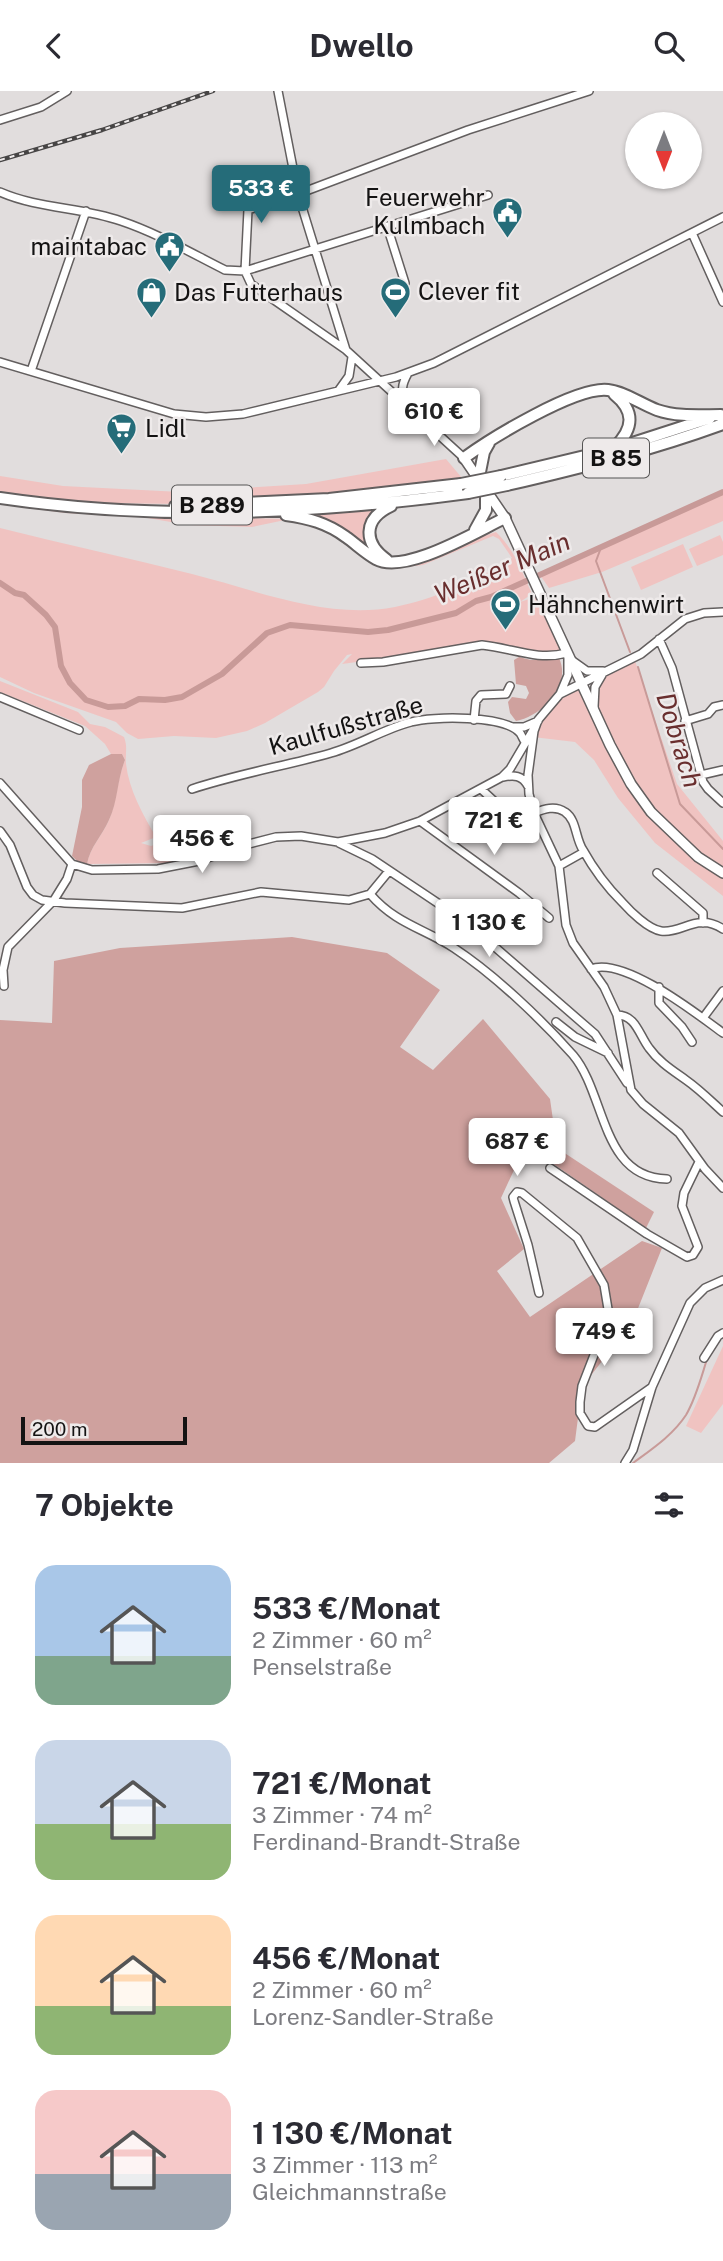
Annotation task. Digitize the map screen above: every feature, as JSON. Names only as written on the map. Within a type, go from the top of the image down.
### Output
[{"type":"highway","points":[[464,459],[522,422],[592,390],[609,390],[660,411],[722,418]]},
{"type":"highway","points":[[609,390],[623,401],[629,414],[626,433],[614,449]]},
{"type":"highway","points":[[504,481],[722,418]]},
{"type":"highway","name":"B 85","points":[[414,501],[590,466],[688,437],[722,418]]},
{"type":"highway","points":[[479,477],[484,452],[491,440]]},
{"type":"highway","points":[[474,532],[486,510],[486,487]]},
{"type":"highway","name":"B 289","points":[[94,507],[163,507],[329,499],[465,489]]},
{"type":"highway","name":"B 289","points":[[0,498],[163,513],[266,512],[414,501]]},
{"type":"highway","points":[[391,563],[374,548],[369,534],[370,527],[381,511],[414,501]]},
{"type":"highway","points":[[266,512],[314,520],[330,526],[374,559],[391,563],[415,559],[505,518]]},
{"type":"main road","points":[[464,459],[505,518],[610,745],[641,800],[698,857],[723,873]]},
{"type":"street","points":[[0,120],[41,107],[67,91]]},
{"type":"street","points":[[278,91],[298,194],[346,350]]},
{"type":"street","points":[[464,459],[346,350],[251,284],[245,271],[248,210],[468,130],[589,91]]},
{"type":"street","points":[[0,192],[34,204],[86,211],[121,221],[225,270],[245,271],[488,195]]},
{"type":"street","points":[[31,371],[86,211]]},
{"type":"street","points":[[0,362],[139,404],[192,416],[243,414],[380,381],[456,354],[723,218]]},
{"type":"street","points":[[387,226],[405,283]]},
{"type":"street","points":[[692,233],[723,302]]},
{"type":"street","points":[[339,390],[352,369],[352,357]]},
{"type":"street","points":[[408,373],[402,383],[402,390],[404,396],[417,407],[422,418]]},
{"type":"street","points":[[338,842],[385,833],[420,821],[502,777],[528,742],[538,720],[560,695],[641,654],[685,619],[704,613],[723,612]]},
{"type":"street","points":[[659,639],[672,668],[701,775],[708,789],[723,803]]},
{"type":"street","points":[[361,663],[383,662],[482,645],[529,655],[568,655],[587,671],[610,670]]},
{"type":"street","points":[[560,695],[568,675],[568,655]]},
{"type":"street","points":[[594,711],[595,687],[602,675]]},
{"type":"street","points":[[474,720],[476,701],[481,695],[506,694],[510,687]]},
{"type":"street","points":[[0,697],[79,730]]},
{"type":"street","points":[[685,721],[708,714],[714,707],[723,705]]},
{"type":"street","name":"Kaulfußstraße","points":[[192,789],[221,779],[332,753],[414,721],[474,720],[524,727],[538,720]]},
{"type":"street","points":[[512,727],[528,742],[528,787],[534,813],[559,866],[566,925],[573,943],[604,988],[617,1015],[628,1084]]},
{"type":"street","points":[[701,775],[723,770]]},
{"type":"street","points":[[502,777],[520,777],[528,787]]},
{"type":"street","points":[[0,782],[72,864],[92,870],[158,869],[199,861],[276,837],[301,836],[338,842],[356,849],[466,922],[595,1034],[618,1072],[643,1104],[679,1133],[699,1162],[723,1188]]},
{"type":"street","points":[[481,789],[521,826]]},
{"type":"street","points":[[534,813],[553,808],[564,811],[573,822],[584,852],[621,902],[654,929],[665,931],[703,923],[718,925],[723,929]]},
{"type":"street","points":[[420,821],[550,918]]},
{"type":"street","points":[[0,831],[13,852],[30,892],[37,899],[83,905],[182,908],[261,892],[340,901],[370,894],[389,871]]},
{"type":"street","points":[[559,866],[584,852]]},
{"type":"street","points":[[4,986],[4,947],[54,900],[67,879],[72,864]]},
{"type":"street","points":[[657,873],[703,913],[703,923]]},
{"type":"street","points":[[370,894],[389,915],[444,941],[483,967],[580,1065],[593,1092],[607,1133],[624,1159],[649,1176],[667,1179]]},
{"type":"street","points":[[591,969],[597,967],[614,970],[659,988],[723,1033]]},
{"type":"street","points":[[659,988],[659,1003],[692,1042]]},
{"type":"street","points":[[703,1018],[723,991]]},
{"type":"street","points":[[617,1015],[625,1015],[633,1021],[647,1047],[660,1062],[688,1081],[723,1112]]},
{"type":"street","points":[[556,1023],[575,1037],[608,1053]]},
{"type":"street","points":[[550,1168],[636,1227],[687,1257],[693,1255],[698,1247],[686,1219],[683,1200],[699,1162]]},
{"type":"street","points":[[539,1293],[528,1245],[514,1202],[513,1197],[517,1192],[522,1193],[577,1238],[604,1285],[607,1316],[582,1386],[580,1413],[583,1420],[588,1426],[595,1427],[652,1387]]},
{"type":"street","points":[[625,1463],[633,1450],[652,1387],[690,1303],[705,1288],[723,1280]]},
{"type":"street","points":[[704,1358],[718,1336],[723,1333]]},
{"type":"shaded area","points":[[446,459],[462,478],[451,482],[397,489],[185,504],[88,503],[0,494],[0,476],[63,486],[181,492],[306,484]]},
{"type":"shaded area","points":[[723,493],[723,521],[602,572],[549,588],[540,575]]},
{"type":"shaded area","points":[[0,501],[180,517],[293,519],[318,524],[389,567],[407,566],[496,532],[513,553],[532,594],[520,602],[541,595],[567,653],[546,656],[482,645],[342,664],[352,654],[347,655],[318,692],[247,731],[216,738],[174,736],[138,739],[116,722],[34,693],[0,677],[0,528],[292,601],[344,610],[395,607],[425,599],[471,581],[512,558],[499,539],[493,536],[423,565],[390,569],[367,561],[333,534],[285,520],[252,527],[188,525],[142,517],[65,513],[0,504]]},
{"type":"shaded area","points":[[380,505],[373,514],[373,553],[298,514]]},
{"type":"shaded area","points":[[720,535],[723,555],[697,566],[689,549]]},
{"type":"shaded area","points":[[683,544],[693,567],[641,590],[631,567]]},
{"type":"shaded area","points":[[519,657],[531,660],[559,658],[562,669],[558,689],[552,698],[536,713],[516,721],[510,713],[508,702],[512,697],[526,699],[529,693],[526,686],[516,684],[514,660]]},
{"type":"shaded area","points":[[634,658],[677,784],[723,841],[723,896],[655,843],[618,798],[594,760],[575,742],[533,737],[546,711],[565,693],[581,682],[594,706],[595,687],[610,670]]},
{"type":"shaded area","points":[[0,681],[78,712],[90,724],[105,727],[124,737],[126,764],[133,793],[156,837],[141,843],[151,846],[163,842],[166,836],[169,837],[168,845],[174,857],[171,863],[87,864],[112,813],[125,760],[122,754],[111,754],[105,744],[85,726],[0,692]]},
{"type":"shaded area","points":[[111,754],[122,754],[125,760],[112,813],[87,864],[79,863],[72,856],[82,807],[82,780],[89,765]]},
{"type":"shaded area","points":[[292,937],[387,953],[440,990],[400,1047],[433,1070],[483,1019],[550,1099],[557,1148],[654,1212],[646,1228],[529,1147],[501,1198],[524,1249],[497,1271],[530,1317],[642,1241],[662,1248],[633,1321],[582,1387],[575,1441],[549,1463],[0,1463],[0,1020],[52,1023],[54,961],[120,948]]},
{"type":"shaded area","points":[[723,1346],[723,1404],[701,1433],[686,1426]]},
{"type":"waterway","name":"Weißer Main","points":[[0,583],[15,593],[24,595],[55,627],[61,666],[70,683],[86,700],[108,707],[125,706],[139,699],[165,700],[182,697],[222,674],[267,633],[290,625],[368,632],[388,630],[456,613],[476,601],[491,597],[723,492]]},
{"type":"waterway","name":"Dobrach","points":[[602,545],[596,561],[630,652]]},
{"type":"waterway","name":"Dobrach","points":[[638,667],[680,804],[723,849]]},
{"type":"waterway","points":[[633,1463],[669,1435],[686,1415],[707,1359]]},
{"type":"railway","points":[[0,160],[102,130],[213,91]]},
{"type":"place","name":"Feuerwehr Kulmbach","points":[[508,239]]},
{"type":"place","name":"maintabac","points":[[170,274]]},
{"type":"place","name":"Clever fit","points":[[395,319]]},
{"type":"place","name":"Das Futterhaus","points":[[151,320]]},
{"type":"place","name":"Lidl","points":[[122,456]]},
{"type":"place","name":"Hähnchenwirt","points":[[505,632]]}]
